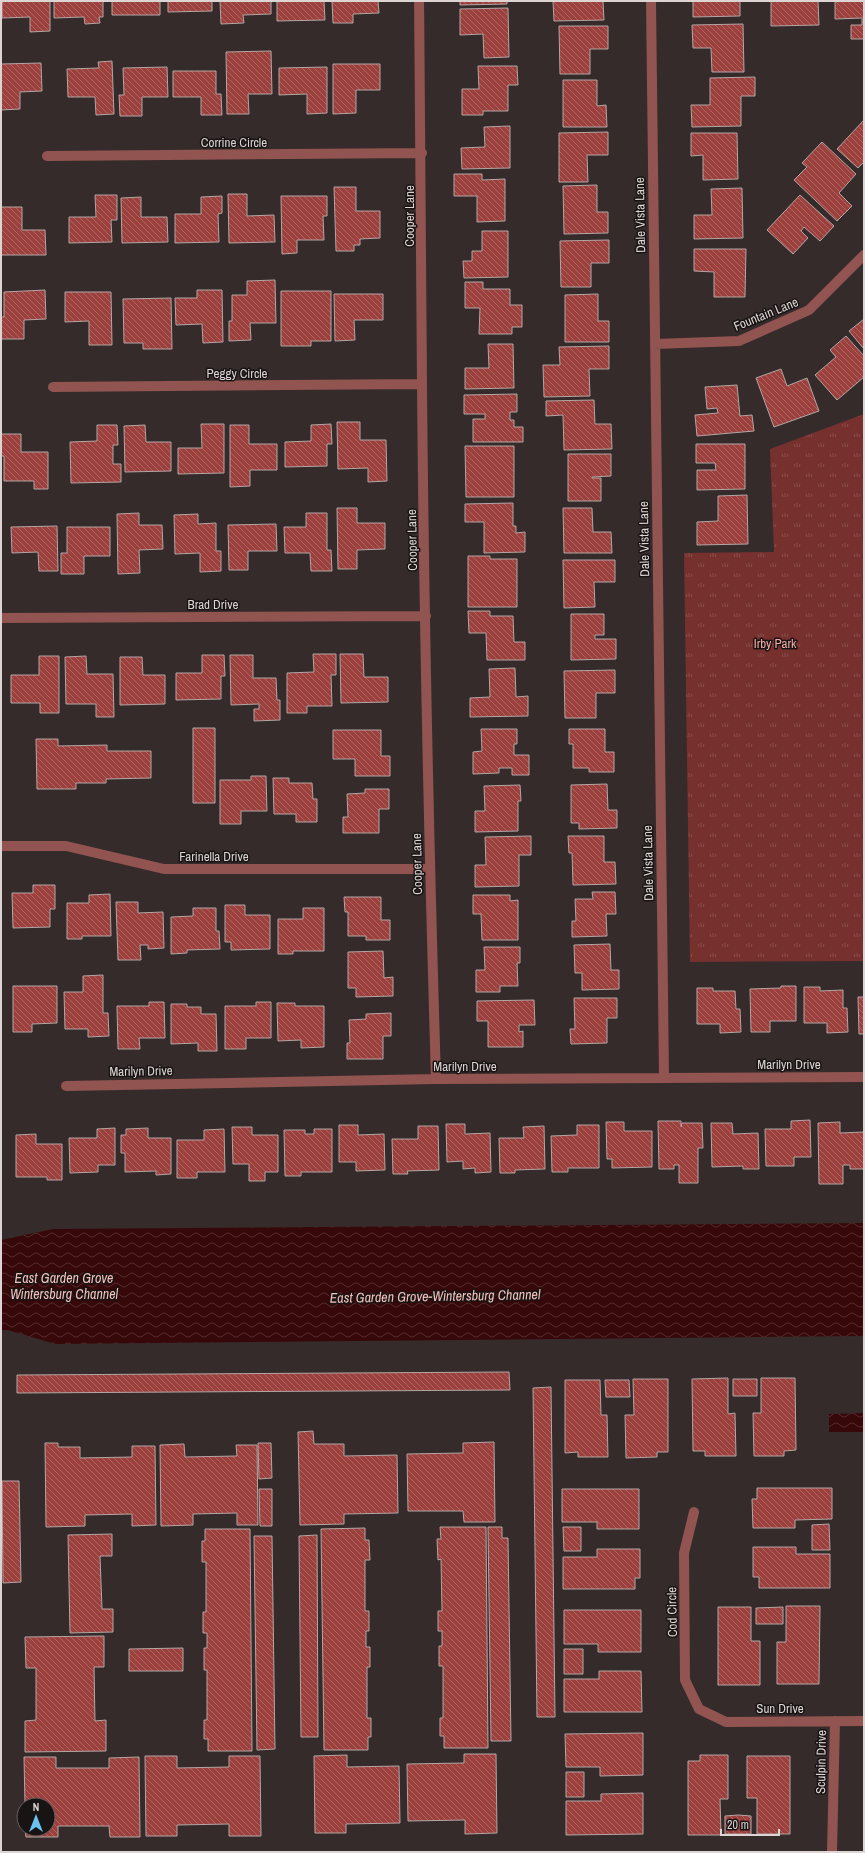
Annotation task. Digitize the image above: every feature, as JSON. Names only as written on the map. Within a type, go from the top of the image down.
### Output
[{"type":"street","name":"Cooper Lane","points":[[419,1],[422,153],[422,384],[429,869],[436,1079]]},
{"type":"street","name":"Dale Vista Lane","points":[[651,1],[664,1078]]},
{"type":"street","name":"Corrine Circle","points":[[47,156],[422,153]]},
{"type":"street","name":"Fountain Lane","points":[[655,344],[739,341],[808,310],[864,255]]},
{"type":"street","name":"Peggy Circle","points":[[53,387],[422,384]]},
{"type":"street","name":"Brad Drive","points":[[1,618],[426,616]]},
{"type":"street","name":"Farinella Drive","points":[[1,846],[66,846],[164,869],[429,869]]},
{"type":"street","name":"Marilyn Drive","points":[[66,1086],[436,1079],[864,1077]]},
{"type":"street","name":"Cod Circle","points":[[694,1512],[684,1553],[686,1680],[699,1709]]},
{"type":"street","name":"Sun Drive","points":[[699,1709],[726,1722],[864,1721]]},
{"type":"street","name":"Sculpin Drive","points":[[832,1852],[835,1721]]},
{"type":"green space","name":"Irby Park","points":[[864,414],[864,961],[690,962],[684,553],[774,552],[770,449]]},
{"type":"water","name":"East Garden Grove Wintersburg Channel","points":[[864,1223],[864,1336],[55,1344],[8,1330],[1,1330],[1,1240],[53,1229]]},
{"type":"water","points":[[864,1413],[864,1432],[829,1432],[829,1414]]},
{"type":"building","points":[[2,1],[50,1],[50,31],[30,32],[30,17],[2,18]]},
{"type":"building","points":[[54,1],[103,1],[103,17],[99,17],[100,23],[85,24],[84,17],[54,18]]},
{"type":"building","points":[[112,1],[160,1],[160,15],[112,15]]},
{"type":"building","points":[[168,1],[212,1],[212,11],[168,12]]},
{"type":"building","points":[[220,1],[271,1],[271,14],[243,15],[244,23],[221,24]]},
{"type":"building","points":[[277,1],[324,1],[325,20],[277,21]]},
{"type":"building","points":[[332,1],[378,1],[379,13],[353,14],[353,23],[333,23]]},
{"type":"building","points":[[460,1],[507,1],[507,4],[460,5]]},
{"type":"building","points":[[553,1],[603,1],[604,20],[554,21]]},
{"type":"building","points":[[693,1],[740,1],[740,16],[693,17]]},
{"type":"building","points":[[771,1],[818,1],[819,25],[771,26]]},
{"type":"building","points":[[835,1],[864,1],[864,39],[851,39],[851,25],[862,25],[862,18],[835,19]]},
{"type":"building","points":[[508,8],[509,57],[484,58],[483,34],[460,35],[460,9]]},
{"type":"building","points":[[743,24],[744,72],[712,72],[711,48],[693,48],[692,25]]},
{"type":"building","points":[[559,26],[608,26],[608,49],[590,49],[590,74],[560,74]]},
{"type":"building","points":[[271,51],[272,94],[248,94],[249,114],[227,114],[226,52]]},
{"type":"building","points":[[112,61],[114,114],[96,115],[95,97],[68,97],[67,69],[99,68],[98,62]]},
{"type":"building","points":[[41,63],[42,91],[20,92],[20,109],[1,110],[1,64]]},
{"type":"building","points":[[333,64],[380,64],[380,90],[356,90],[356,113],[333,114]]},
{"type":"building","points":[[478,66],[517,66],[518,85],[508,85],[508,111],[483,111],[483,115],[462,115],[462,89],[479,89]]},
{"type":"building","points":[[167,67],[168,97],[142,97],[142,116],[120,116],[119,95],[124,95],[123,68]]},
{"type":"building","points":[[327,67],[327,113],[307,114],[307,94],[279,95],[279,68]]},
{"type":"building","points":[[173,71],[216,71],[216,94],[221,94],[222,115],[201,115],[201,97],[173,97]]},
{"type":"building","points":[[755,77],[755,96],[741,96],[741,126],[692,127],[691,105],[710,105],[710,78]]},
{"type":"building","points":[[563,80],[597,80],[597,106],[606,105],[607,127],[563,127]]},
{"type":"building","points":[[864,120],[864,162],[858,168],[837,149]]},
{"type":"building","points":[[510,126],[510,168],[462,169],[461,148],[485,147],[484,127]]},
{"type":"building","points":[[608,132],[608,155],[587,155],[588,182],[559,182],[559,133]]},
{"type":"building","points":[[691,133],[737,133],[738,179],[703,180],[703,155],[691,156]]},
{"type":"building","points":[[822,142],[856,174],[839,193],[852,206],[837,221],[794,180],[807,167],[802,163]]},
{"type":"building","points":[[454,174],[482,174],[482,180],[505,179],[505,221],[477,222],[477,196],[454,196]]},
{"type":"building","points":[[597,185],[597,212],[608,212],[608,233],[564,234],[563,186]]},
{"type":"building","points":[[334,187],[356,187],[356,211],[380,211],[380,238],[360,239],[360,245],[354,245],[354,251],[336,251]]},
{"type":"building","points":[[742,188],[743,238],[694,239],[694,215],[712,215],[711,189]]},
{"type":"building","points":[[228,194],[247,194],[247,216],[274,215],[275,242],[229,243]]},
{"type":"building","points":[[95,195],[117,195],[117,220],[111,220],[112,242],[69,243],[69,217],[96,217]]},
{"type":"building","points":[[800,195],[834,226],[820,241],[804,227],[801,231],[808,238],[793,254],[767,230]]},
{"type":"building","points":[[222,196],[222,213],[218,214],[219,242],[175,243],[175,214],[201,214],[201,197]]},
{"type":"building","points":[[281,196],[327,196],[327,216],[323,216],[324,240],[297,240],[297,253],[282,254]]},
{"type":"building","points":[[141,197],[141,217],[167,217],[168,242],[122,243],[121,198]]},
{"type":"building","points":[[1,207],[22,207],[22,230],[45,230],[46,255],[1,255]]},
{"type":"building","points":[[482,231],[508,231],[508,277],[464,278],[463,261],[472,261],[472,251],[482,251]]},
{"type":"building","points":[[609,240],[609,263],[591,263],[591,287],[561,287],[560,241]]},
{"type":"building","points":[[694,249],[746,249],[745,297],[714,297],[714,272],[694,271]]},
{"type":"building","points":[[275,280],[276,323],[250,323],[251,340],[229,341],[229,321],[232,321],[232,295],[247,295],[247,281]]},
{"type":"building","points":[[465,282],[483,282],[483,289],[510,289],[510,305],[522,305],[522,327],[512,327],[512,334],[479,334],[480,308],[465,308]]},
{"type":"building","points":[[45,290],[46,319],[24,320],[24,339],[1,339],[1,317],[4,317],[4,292]]},
{"type":"building","points":[[197,290],[222,290],[223,342],[203,343],[202,324],[176,325],[175,298],[197,298]]},
{"type":"building","points":[[281,291],[331,291],[331,341],[311,341],[311,346],[281,346]]},
{"type":"building","points":[[65,292],[111,292],[112,345],[89,345],[89,321],[65,322]]},
{"type":"building","points":[[334,294],[383,294],[383,320],[354,320],[355,340],[335,341]]},
{"type":"building","points":[[598,294],[598,321],[609,321],[609,342],[565,342],[565,295]]},
{"type":"building","points":[[171,298],[172,349],[143,349],[143,343],[124,343],[123,299]]},
{"type":"building","points":[[864,319],[864,349],[849,331]]},
{"type":"building","points":[[846,336],[864,356],[864,377],[837,400],[815,375],[836,357],[830,350]]},
{"type":"building","points":[[488,344],[513,344],[514,388],[465,389],[465,368],[489,368]]},
{"type":"building","points":[[609,346],[609,369],[589,369],[590,396],[544,397],[543,365],[560,365],[559,347]]},
{"type":"building","points":[[781,369],[787,386],[807,378],[819,411],[774,427],[756,378]]},
{"type":"building","points":[[737,385],[740,416],[752,415],[754,431],[697,436],[695,415],[718,413],[717,408],[707,409],[705,387]]},
{"type":"building","points":[[517,394],[517,412],[510,412],[510,420],[514,420],[514,427],[523,427],[523,442],[473,442],[473,419],[485,419],[485,414],[464,414],[464,395]]},
{"type":"building","points":[[594,400],[595,424],[611,424],[612,449],[564,450],[563,415],[546,416],[546,401]]},
{"type":"building","points":[[337,422],[360,422],[360,440],[386,440],[387,481],[368,482],[368,468],[338,469]]},
{"type":"building","points":[[201,424],[224,424],[224,473],[178,474],[178,448],[202,448]]},
{"type":"building","points":[[331,424],[332,444],[327,444],[327,466],[285,467],[285,442],[311,441],[311,425]]},
{"type":"building","points":[[97,425],[117,425],[118,445],[113,445],[113,464],[121,464],[121,482],[71,483],[70,442],[97,441]]},
{"type":"building","points":[[145,425],[146,442],[171,442],[171,471],[125,472],[124,426]]},
{"type":"building","points":[[230,425],[249,425],[249,444],[277,444],[277,470],[250,470],[250,486],[230,487]]},
{"type":"building","points":[[1,434],[21,434],[21,452],[48,452],[48,489],[34,489],[34,481],[4,481],[4,456],[1,456]]},
{"type":"building","points":[[696,444],[745,444],[745,489],[697,490],[697,470],[716,470],[715,463],[696,463]]},
{"type":"building","points":[[465,446],[514,446],[514,497],[466,497]]},
{"type":"building","points":[[568,454],[611,454],[611,476],[592,477],[601,478],[601,501],[568,501]]},
{"type":"building","points":[[747,495],[748,544],[697,545],[697,522],[718,521],[718,496]]},
{"type":"building","points":[[513,503],[513,526],[516,526],[516,533],[525,532],[525,552],[484,553],[484,522],[465,522],[465,504]]},
{"type":"building","points":[[337,508],[357,508],[357,523],[385,523],[385,549],[357,550],[357,569],[338,569]]},
{"type":"building","points":[[563,508],[592,508],[593,532],[611,532],[612,553],[564,553]]},
{"type":"building","points":[[139,513],[139,525],[162,525],[163,549],[139,550],[140,573],[118,574],[117,514]]},
{"type":"building","points":[[306,513],[327,513],[327,550],[331,550],[332,571],[311,571],[310,553],[285,553],[284,527],[306,527]]},
{"type":"building","points":[[198,514],[198,524],[216,523],[216,551],[221,551],[221,571],[200,572],[200,553],[175,554],[174,515]]},
{"type":"building","points":[[276,524],[277,551],[248,551],[248,570],[229,570],[228,525]]},
{"type":"building","points":[[57,526],[58,571],[39,571],[38,552],[12,553],[11,527]]},
{"type":"building","points":[[67,527],[110,527],[110,556],[84,556],[84,574],[61,574],[61,553],[67,553]]},
{"type":"building","points":[[468,556],[490,556],[490,559],[517,559],[517,607],[468,607]]},
{"type":"building","points":[[563,560],[615,560],[615,582],[594,582],[595,607],[564,608]]},
{"type":"building","points":[[468,611],[490,611],[490,616],[513,616],[514,642],[525,642],[525,660],[487,660],[486,633],[469,633]]},
{"type":"building","points":[[571,614],[604,614],[604,635],[595,635],[595,639],[616,639],[616,659],[571,660]]},
{"type":"building","points":[[313,654],[336,654],[336,675],[331,675],[332,706],[307,706],[307,713],[287,713],[287,673],[314,672]]},
{"type":"building","points":[[340,654],[363,654],[364,677],[388,677],[388,702],[341,703]]},
{"type":"building","points":[[202,655],[224,655],[225,676],[221,676],[221,699],[176,700],[176,673],[202,673]]},
{"type":"building","points":[[230,655],[253,655],[253,678],[276,678],[277,700],[280,700],[280,720],[254,721],[254,709],[259,709],[259,704],[231,705]]},
{"type":"building","points":[[39,656],[59,656],[59,713],[40,713],[40,703],[11,703],[11,675],[39,675]]},
{"type":"building","points":[[86,656],[87,674],[113,674],[114,717],[96,717],[96,704],[66,704],[65,657]]},
{"type":"building","points":[[120,657],[142,657],[143,675],[165,675],[165,704],[120,705]]},
{"type":"building","points":[[515,668],[516,697],[528,696],[528,716],[470,717],[470,698],[490,697],[489,669]]},
{"type":"building","points":[[615,670],[615,693],[596,693],[596,718],[565,718],[564,671]]},
{"type":"building","points":[[193,728],[215,728],[215,803],[193,803]]},
{"type":"building","points":[[481,729],[517,729],[517,744],[514,744],[514,755],[529,755],[529,775],[512,775],[512,768],[499,768],[499,773],[473,774],[473,752],[482,751]]},
{"type":"building","points":[[569,729],[605,729],[605,752],[614,752],[614,772],[589,772],[589,768],[573,768],[573,744],[569,744]]},
{"type":"building","points":[[333,730],[381,730],[381,756],[390,756],[390,776],[355,776],[355,759],[333,759]]},
{"type":"building","points":[[36,739],[58,739],[58,746],[107,745],[107,751],[151,751],[151,778],[106,779],[106,783],[76,783],[76,789],[37,789]]},
{"type":"building","points":[[251,776],[266,776],[267,811],[241,811],[241,824],[220,824],[220,780],[251,780]]},
{"type":"building","points":[[273,778],[289,778],[289,783],[312,783],[313,799],[317,799],[317,822],[296,822],[296,814],[274,814]]},
{"type":"building","points":[[607,784],[608,810],[617,810],[617,828],[579,829],[579,823],[571,823],[571,785]]},
{"type":"building","points":[[520,785],[521,801],[518,801],[518,831],[475,832],[475,811],[485,811],[484,786]]},
{"type":"building","points":[[365,789],[389,789],[389,809],[379,809],[379,833],[343,833],[343,817],[348,817],[347,794],[365,793]]},
{"type":"building","points":[[531,836],[531,855],[519,855],[519,886],[475,887],[475,865],[486,865],[485,837]]},
{"type":"building","points":[[568,836],[604,836],[604,862],[615,862],[616,884],[573,885],[572,853],[569,853]]},
{"type":"building","points":[[33,885],[55,885],[55,909],[50,909],[50,927],[13,928],[12,893],[33,893]]},
{"type":"building","points":[[592,892],[615,892],[616,914],[606,914],[607,936],[572,937],[572,921],[576,921],[575,899],[593,899]]},
{"type":"building","points":[[110,894],[111,936],[82,936],[82,939],[67,939],[67,903],[89,903],[89,895]]},
{"type":"building","points":[[473,895],[510,895],[510,901],[518,900],[518,940],[482,940],[481,914],[473,914]]},
{"type":"building","points":[[344,897],[381,897],[381,920],[390,920],[390,940],[366,940],[366,936],[348,936],[348,912],[345,912]]},
{"type":"building","points":[[116,902],[138,902],[138,913],[163,912],[164,948],[148,949],[148,945],[140,945],[141,960],[118,960]]},
{"type":"building","points":[[225,905],[245,905],[245,915],[270,915],[270,949],[231,950],[231,942],[225,942]]},
{"type":"building","points":[[193,908],[216,908],[216,931],[219,931],[220,949],[187,950],[187,953],[171,954],[171,917],[193,916]]},
{"type":"building","points":[[303,908],[324,908],[324,951],[293,951],[293,954],[278,954],[278,919],[303,919]]},
{"type":"building","points":[[610,944],[611,970],[619,970],[619,989],[582,990],[582,973],[575,973],[574,945]]},
{"type":"building","points":[[484,947],[520,947],[520,963],[517,963],[518,986],[500,986],[500,992],[476,992],[476,970],[485,970]]},
{"type":"building","points":[[383,951],[384,978],[393,977],[393,996],[356,997],[356,988],[348,988],[348,952]]},
{"type":"building","points":[[103,975],[103,1013],[108,1013],[109,1036],[88,1037],[88,1029],[65,1029],[64,992],[83,992],[83,976]]},
{"type":"building","points":[[13,986],[57,986],[57,1023],[32,1024],[32,1032],[13,1032]]},
{"type":"building","points":[[781,986],[796,986],[796,1021],[770,1021],[770,1032],[751,1032],[750,989],[781,988]]},
{"type":"building","points":[[804,987],[820,987],[820,991],[843,990],[843,1008],[847,1008],[848,1032],[827,1033],[827,1023],[804,1023]]},
{"type":"building","points":[[697,988],[713,988],[713,991],[735,991],[736,1009],[740,1009],[741,1032],[720,1033],[720,1024],[697,1024]]},
{"type":"building","points":[[858,997],[864,997],[864,1034],[859,1034]]},
{"type":"building","points":[[574,998],[617,998],[617,1018],[607,1018],[607,1043],[571,1044],[570,1029],[575,1029]]},
{"type":"building","points":[[534,1000],[535,1025],[519,1025],[519,1032],[523,1031],[523,1047],[488,1047],[488,1021],[477,1021],[477,1001]]},
{"type":"building","points":[[149,1002],[164,1002],[165,1038],[139,1038],[140,1049],[118,1049],[117,1006],[149,1006]]},
{"type":"building","points":[[256,1002],[271,1002],[271,1038],[246,1038],[246,1049],[225,1049],[225,1006],[256,1006]]},
{"type":"building","points":[[277,1003],[295,1003],[295,1006],[324,1006],[324,1047],[301,1048],[301,1040],[278,1041]]},
{"type":"building","points":[[171,1004],[187,1004],[187,1007],[201,1007],[201,1014],[216,1014],[217,1051],[198,1051],[198,1043],[171,1044]]},
{"type":"building","points":[[391,1013],[391,1036],[383,1036],[383,1059],[347,1059],[347,1043],[350,1043],[349,1020],[366,1019],[366,1014]]},
{"type":"building","points":[[810,1120],[811,1157],[794,1157],[794,1166],[766,1166],[765,1129],[791,1129],[791,1121]]},
{"type":"building","points":[[658,1121],[681,1121],[681,1127],[682,1123],[702,1123],[703,1148],[698,1148],[698,1183],[679,1183],[679,1165],[674,1165],[674,1169],[659,1169]]},
{"type":"building","points":[[606,1122],[624,1122],[624,1131],[652,1131],[652,1167],[612,1168],[612,1159],[607,1159]]},
{"type":"building","points":[[840,1122],[840,1133],[864,1132],[864,1169],[850,1169],[850,1165],[843,1165],[843,1184],[819,1184],[818,1123]]},
{"type":"building","points":[[711,1123],[732,1123],[733,1134],[758,1133],[759,1169],[743,1169],[743,1166],[712,1167]]},
{"type":"building","points":[[446,1124],[465,1124],[465,1134],[490,1133],[491,1172],[475,1173],[475,1168],[463,1169],[463,1161],[447,1162]]},
{"type":"building","points":[[339,1125],[358,1125],[358,1135],[384,1134],[385,1170],[356,1171],[356,1162],[339,1162]]},
{"type":"building","points":[[577,1125],[599,1125],[599,1168],[568,1168],[568,1172],[552,1172],[551,1136],[577,1135]]},
{"type":"building","points":[[418,1126],[438,1126],[439,1170],[407,1171],[408,1174],[393,1174],[392,1139],[418,1139]]},
{"type":"building","points":[[544,1126],[545,1169],[515,1170],[515,1173],[500,1173],[499,1138],[524,1138],[523,1127]]},
{"type":"building","points":[[232,1127],[252,1127],[252,1135],[278,1135],[278,1172],[265,1172],[265,1181],[249,1181],[249,1164],[233,1164]]},
{"type":"building","points":[[115,1128],[115,1165],[98,1165],[98,1172],[70,1173],[69,1138],[97,1138],[97,1129]]},
{"type":"building","points":[[148,1128],[148,1138],[171,1138],[171,1174],[156,1175],[156,1171],[125,1172],[125,1153],[121,1153],[121,1135],[126,1135],[126,1129]]},
{"type":"building","points":[[224,1129],[225,1172],[197,1172],[197,1178],[177,1178],[177,1140],[204,1140],[204,1130]]},
{"type":"building","points":[[314,1129],[332,1129],[332,1172],[301,1172],[301,1176],[285,1176],[284,1130],[305,1130],[305,1134],[314,1134]]},
{"type":"building","points":[[36,1134],[36,1144],[62,1144],[62,1180],[47,1180],[47,1177],[16,1177],[16,1135]]},
{"type":"building","points":[[509,1372],[510,1390],[17,1393],[17,1375]]},
{"type":"building","points":[[728,1378],[728,1414],[735,1413],[736,1456],[705,1456],[705,1451],[693,1451],[692,1379]]},
{"type":"building","points":[[761,1378],[795,1378],[796,1450],[784,1451],[784,1456],[754,1456],[753,1413],[761,1413]]},
{"type":"building","points":[[633,1379],[668,1379],[668,1452],[657,1452],[657,1457],[626,1458],[625,1415],[634,1415]]},
{"type":"building","points":[[733,1379],[757,1379],[757,1396],[733,1396]]},
{"type":"building","points":[[565,1380],[600,1380],[601,1415],[607,1415],[608,1457],[578,1457],[578,1452],[565,1453]]},
{"type":"building","points":[[605,1380],[629,1380],[630,1397],[606,1397]]},
{"type":"building","points":[[551,1387],[555,1717],[537,1717],[533,1388]]},
{"type":"building","points":[[313,1431],[314,1444],[344,1444],[344,1456],[397,1455],[398,1513],[344,1514],[344,1524],[300,1525],[298,1432]]},
{"type":"building","points":[[494,1442],[495,1522],[464,1522],[463,1511],[408,1511],[407,1454],[463,1453],[463,1443]]},
{"type":"building","points":[[45,1443],[58,1443],[58,1447],[80,1447],[80,1458],[132,1457],[132,1446],[155,1446],[156,1525],[132,1526],[132,1514],[85,1515],[85,1526],[46,1527]]},
{"type":"building","points":[[258,1443],[271,1443],[272,1478],[259,1479]]},
{"type":"building","points":[[184,1444],[185,1457],[237,1456],[236,1445],[257,1445],[258,1525],[237,1525],[237,1513],[193,1514],[193,1525],[161,1526],[160,1445]]},
{"type":"building","points":[[2,1481],[19,1481],[21,1582],[3,1583]]},
{"type":"building","points":[[757,1488],[832,1488],[832,1519],[795,1520],[795,1528],[753,1528],[752,1499],[757,1499]]},
{"type":"building","points":[[259,1489],[272,1489],[272,1526],[260,1526]]},
{"type":"building","points":[[562,1489],[639,1489],[639,1529],[597,1529],[597,1522],[562,1522]]},
{"type":"building","points":[[829,1524],[830,1550],[812,1550],[812,1525]]},
{"type":"building","points":[[440,1527],[486,1527],[488,1748],[444,1748],[444,1736],[440,1736],[440,1718],[443,1718],[443,1666],[439,1666],[439,1646],[442,1646],[442,1631],[438,1631],[438,1611],[442,1611],[441,1559],[438,1560],[437,1539],[441,1539]]},
{"type":"building","points":[[488,1527],[502,1527],[502,1538],[508,1538],[511,1741],[491,1741]]},
{"type":"building","points":[[563,1527],[581,1527],[581,1551],[564,1551]]},
{"type":"building","points":[[365,1528],[365,1540],[369,1540],[370,1560],[365,1560],[365,1611],[369,1611],[369,1631],[366,1631],[366,1647],[370,1647],[370,1667],[367,1667],[367,1718],[371,1718],[371,1737],[368,1737],[368,1750],[324,1750],[321,1529]]},
{"type":"building","points":[[205,1529],[250,1529],[252,1751],[208,1751],[208,1739],[204,1739],[204,1720],[207,1720],[207,1670],[204,1670],[204,1648],[207,1648],[207,1633],[203,1633],[203,1612],[206,1612],[206,1562],[202,1562],[202,1541],[205,1541]]},
{"type":"building","points":[[112,1534],[112,1556],[100,1556],[102,1609],[113,1609],[113,1632],[70,1633],[68,1535]]},
{"type":"building","points":[[317,1535],[318,1737],[301,1737],[299,1536]]},
{"type":"building","points":[[254,1536],[272,1536],[275,1749],[257,1750]]},
{"type":"building","points":[[753,1547],[796,1547],[796,1554],[830,1554],[830,1588],[759,1588],[759,1577],[753,1577]]},
{"type":"building","points":[[597,1549],[640,1549],[640,1578],[635,1578],[635,1589],[563,1589],[563,1557],[597,1557]]},
{"type":"building","points":[[786,1606],[820,1606],[819,1684],[777,1684],[777,1642],[786,1642]]},
{"type":"building","points":[[718,1607],[751,1607],[751,1641],[760,1641],[760,1685],[718,1685]]},
{"type":"building","points":[[783,1607],[783,1624],[756,1624],[756,1608]]},
{"type":"building","points":[[564,1610],[641,1610],[641,1652],[598,1652],[598,1644],[564,1644]]},
{"type":"building","points":[[104,1636],[104,1667],[94,1667],[95,1721],[106,1720],[106,1751],[25,1752],[25,1721],[36,1720],[36,1668],[26,1668],[25,1637]]},
{"type":"building","points":[[183,1648],[183,1671],[129,1671],[129,1649]]},
{"type":"building","points":[[564,1649],[583,1649],[583,1674],[564,1674]]},
{"type":"building","points":[[599,1671],[641,1671],[642,1712],[564,1712],[564,1679],[599,1679]]},
{"type":"building","points":[[643,1733],[643,1775],[600,1776],[600,1767],[566,1767],[565,1734]]},
{"type":"building","points":[[464,1754],[496,1754],[497,1833],[465,1834],[465,1820],[408,1821],[407,1764],[464,1763]]},
{"type":"building","points":[[347,1755],[347,1767],[399,1766],[400,1823],[346,1824],[346,1833],[315,1833],[314,1756]]},
{"type":"building","points":[[700,1755],[728,1755],[728,1799],[720,1799],[721,1835],[688,1835],[688,1761],[700,1761]]},
{"type":"building","points":[[145,1756],[177,1756],[177,1768],[229,1767],[229,1756],[260,1756],[261,1836],[229,1836],[229,1824],[177,1825],[177,1836],[146,1836]]},
{"type":"building","points":[[747,1756],[790,1756],[790,1834],[757,1834],[757,1798],[747,1798]]},
{"type":"building","points":[[24,1757],[56,1757],[56,1768],[109,1768],[109,1758],[139,1757],[140,1837],[110,1837],[109,1826],[58,1826],[58,1837],[56,1837],[56,1797],[25,1797]]},
{"type":"building","points":[[566,1772],[584,1772],[584,1797],[566,1797]]},
{"type":"building","points":[[643,1793],[643,1834],[566,1835],[566,1801],[601,1801],[601,1794]]},
{"type":"building","points":[[725,1816],[751,1816],[751,1834],[725,1834]]},
{"type":"water label","name":"East Garden Grove-Wintersburg Channel","points":[[435,1296]]}]
